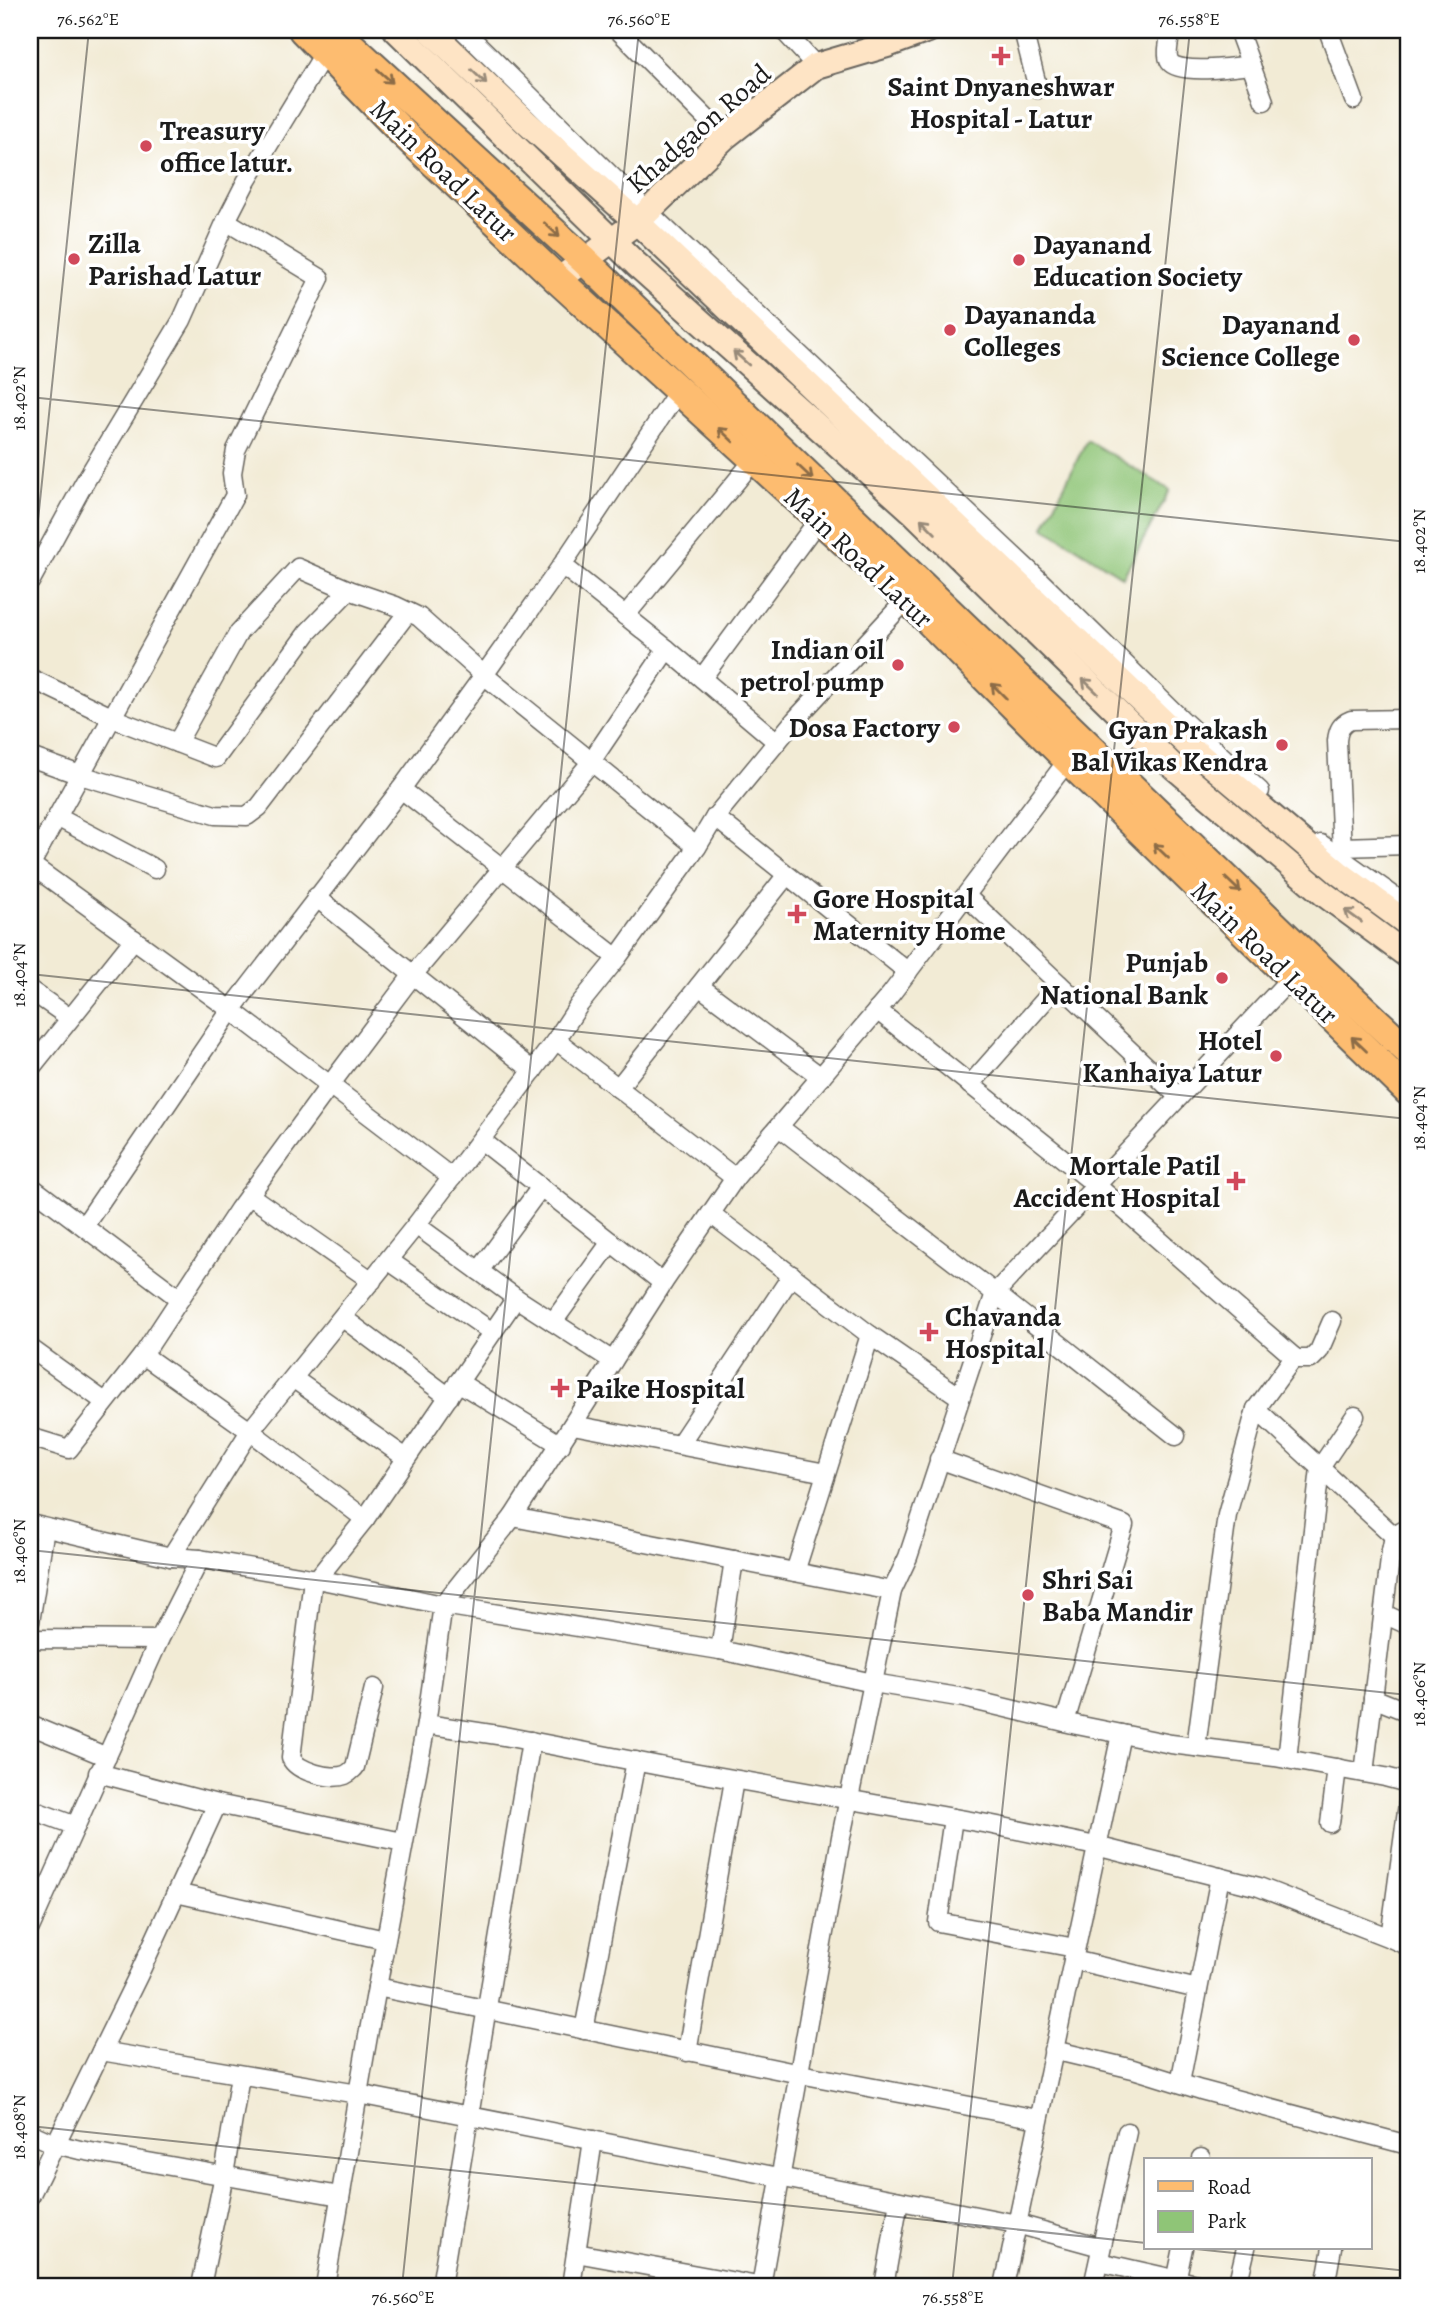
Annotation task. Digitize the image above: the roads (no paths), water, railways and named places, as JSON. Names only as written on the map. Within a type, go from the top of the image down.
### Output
[{"type":"main road","name":"Main Road Latur","points":[[303,30],[330,41],[584,260],[1408,1051]]},
{"type":"main road","name":"Main Road Latur","points":[[330,41],[404,134],[754,460],[907,598],[1068,760],[1408,1091]]},
{"type":"street","points":[[396,30],[612,241],[912,511],[1174,768],[1324,894],[1408,956]]},
{"type":"street","points":[[430,30],[527,123],[642,216],[1036,577],[1182,720],[1269,799],[1341,859],[1408,924]]},
{"type":"street","points":[[463,30],[642,216],[1164,723],[1341,859],[1408,906]]},
{"type":"street","points":[[618,30],[725,137]]},
{"type":"street","points":[[783,30],[816,66]]},
{"type":"street","name":"Khadgaon Road","points":[[558,279],[612,241],[725,137],[816,66],[887,37],[928,30]]},
{"type":"street","points":[[1023,30],[1038,89]]},
{"type":"street","points":[[1171,30],[1168,56],[1170,63],[1176,67],[1196,69],[1251,65]]},
{"type":"street","points":[[1238,30],[1264,101]]},
{"type":"street","points":[[1328,30],[1354,100]]},
{"type":"street","points":[[30,582],[83,485],[183,320],[246,182],[330,41]]},
{"type":"street","points":[[226,221],[320,278],[236,450],[232,473],[236,495],[30,864],[231,1010],[452,1178]]},
{"type":"street","points":[[84,1226],[231,1010],[401,789],[484,675],[562,565],[679,390]]},
{"type":"street","points":[[625,616],[754,460]]},
{"type":"street","points":[[702,678],[819,519]]},
{"type":"street","points":[[562,565],[777,742]]},
{"type":"street","points":[[177,743],[239,632],[298,568],[419,617],[484,675],[697,847]]},
{"type":"street","points":[[30,678],[113,717],[216,758],[308,632],[349,590]]},
{"type":"street","points":[[171,1557],[250,1431],[343,1318],[452,1178],[556,1040],[579,1005],[617,958],[697,847],[715,817],[795,720],[907,598]]},
{"type":"street","points":[[30,757],[80,775],[215,815],[247,816],[259,807],[408,612]]},
{"type":"street","points":[[30,1437],[69,1449],[143,1355],[249,1195],[330,1085],[413,975],[591,761],[667,649]]},
{"type":"street","points":[[1341,859],[1336,741],[1338,732],[1344,723],[1351,720],[1408,719]]},
{"type":"street","points":[[1146,741],[1164,723]]},
{"type":"street","points":[[325,2286],[385,1940],[426,1724],[443,1605],[513,1517],[663,1283],[735,1178],[908,972],[1068,760]]},
{"type":"street","points":[[401,789],[617,958]]},
{"type":"street","points":[[57,817],[155,869]]},
{"type":"street","points":[[715,817],[908,972]]},
{"type":"street","points":[[1341,859],[1408,845]]},
{"type":"street","points":[[618,1088],[786,876]]},
{"type":"street","points":[[966,896],[1179,1097]]},
{"type":"street","points":[[316,897],[533,1071]]},
{"type":"street","points":[[30,1069],[134,939]]},
{"type":"street","points":[[576,2253],[759,2286],[849,1800],[892,1591],[908,1557],[995,1293],[1291,978]]},
{"type":"street","points":[[970,1085],[1059,984]]},
{"type":"street","points":[[699,986],[821,1077]]},
{"type":"street","points":[[30,990],[70,1018]]},
{"type":"street","points":[[877,1010],[1096,1185],[1296,1359],[1311,1359],[1319,1351],[1332,1321]]},
{"type":"street","points":[[556,1040],[735,1178]]},
{"type":"street","points":[[779,1127],[1176,1436]]},
{"type":"street","points":[[481,1139],[663,1283]]},
{"type":"street","points":[[30,1186],[180,1299]]},
{"type":"street","points":[[479,1271],[541,1187]]},
{"type":"street","points":[[249,1195],[372,1281]]},
{"type":"street","points":[[711,1214],[870,1335],[960,1397]]},
{"type":"street","points":[[416,1225],[516,1298],[613,1362]]},
{"type":"street","points":[[553,1322],[611,1242]]},
{"type":"street","points":[[388,1260],[492,1332]]},
{"type":"street","points":[[679,1445],[792,1275]]},
{"type":"street","points":[[374,1688],[355,1767],[348,1774],[333,1776],[296,1766],[292,1758],[315,1579],[365,1520],[516,1298]]},
{"type":"street","points":[[343,1318],[453,1389],[561,1445]]},
{"type":"street","points":[[795,1572],[870,1335]]},
{"type":"street","points":[[30,1348],[106,1402]]},
{"type":"street","points":[[143,1355],[250,1431],[365,1520]]},
{"type":"street","points":[[1196,1747],[1227,1515],[1256,1409],[1294,1357]]},
{"type":"street","points":[[294,1379],[406,1458]]},
{"type":"street","points":[[1256,1409],[1398,1538],[1408,1558]]},
{"type":"street","points":[[1287,1759],[1320,1468],[1355,1416]]},
{"type":"street","points":[[573,1425],[826,1474]]},
{"type":"street","points":[[939,1459],[1124,1525],[1065,1722]]},
{"type":"street","points":[[513,1517],[892,1591]]},
{"type":"street","points":[[30,1619],[38,1526],[171,1557],[200,1559],[443,1605],[720,1650],[873,1683],[964,1698],[1121,1734],[1287,1759],[1408,1783]]},
{"type":"street","points":[[1364,1773],[1384,1615],[1398,1538]]},
{"type":"street","points":[[31,1920],[159,1640],[200,1559]]},
{"type":"street","points":[[720,1650],[734,1560]]},
{"type":"street","points":[[1384,1615],[1408,1625]]},
{"type":"street","points":[[30,1639],[159,1640]]},
{"type":"street","points":[[1373,1698],[1408,1712]]},
{"type":"street","points":[[426,1724],[1096,1846],[1259,1886],[1408,1946]]},
{"type":"street","points":[[30,1726],[102,1765],[217,1804],[403,1842]]},
{"type":"street","points":[[1004,2286],[1121,1734]]},
{"type":"street","points":[[441,2286],[531,1741]]},
{"type":"street","points":[[584,2030],[636,1762]]},
{"type":"street","points":[[1330,1823],[1337,1768]]},
{"type":"street","points":[[687,2052],[734,1780]]},
{"type":"street","points":[[30,2196],[102,2051],[217,1804]]},
{"type":"street","points":[[1390,1938],[1404,1861],[1408,1804]]},
{"type":"street","points":[[30,1810],[76,1826]]},
{"type":"street","points":[[953,1818],[939,1922],[1074,1954],[1198,1989]]},
{"type":"street","points":[[1180,2083],[1220,1877]]},
{"type":"street","points":[[176,1893],[385,1940]]},
{"type":"street","points":[[377,1987],[687,2052],[1038,2119]]},
{"type":"street","points":[[1053,2050],[1133,2069],[1408,2145]]},
{"type":"street","points":[[102,2051],[358,2094],[1017,2224],[1176,2283],[1205,2286]]},
{"type":"street","points":[[201,2286],[224,2175],[240,2075]]},
{"type":"street","points":[[1093,2286],[1127,2132]]},
{"type":"street","points":[[30,2133],[55,2144],[340,2196]]},
{"type":"street","points":[[571,2286],[593,2140]]},
{"type":"street","points":[[884,2286],[899,2201]]},
{"type":"street","points":[[1176,2283],[1183,2250]]},
{"type":"street","points":[[1237,2286],[1246,2250]]},
{"type":"street","points":[[1325,2286],[1332,2250]]},
{"type":"place","name":"Saint Dnyaneshwar Hospital - Latur","points":[[1001,56]]},
{"type":"place","name":"Treasury office latur.","points":[[146,146]]},
{"type":"place","name":"Zilla Parishad Latur","points":[[74,259]]},
{"type":"place","name":"Dayanand Education Society","points":[[1019,260]]},
{"type":"place","name":"Dayananda Colleges","points":[[950,330]]},
{"type":"place","name":"Dayanand Science College","points":[[1354,340]]},
{"type":"place","name":"Indian oil petrol pump","points":[[898,665]]},
{"type":"place","name":"Dosa Factory","points":[[954,727]]},
{"type":"place","name":"Gyan Prakash Bal Vikas Kendra","points":[[1282,745]]},
{"type":"place","name":"Gore Hospital Maternity Home","points":[[797,914]]},
{"type":"place","name":"Punjab National Bank","points":[[1222,978]]},
{"type":"place","name":"Hotel Kanhaiya Latur","points":[[1276,1056]]},
{"type":"place","name":"Mortale Patil Accident Hospital","points":[[1236,1181]]},
{"type":"place","name":"Chavanda Hospital","points":[[929,1332]]},
{"type":"place","name":"Paike Hospital","points":[[560,1388]]},
{"type":"place","name":"Shri Sai Baba Mandir","points":[[1028,1595]]}]
